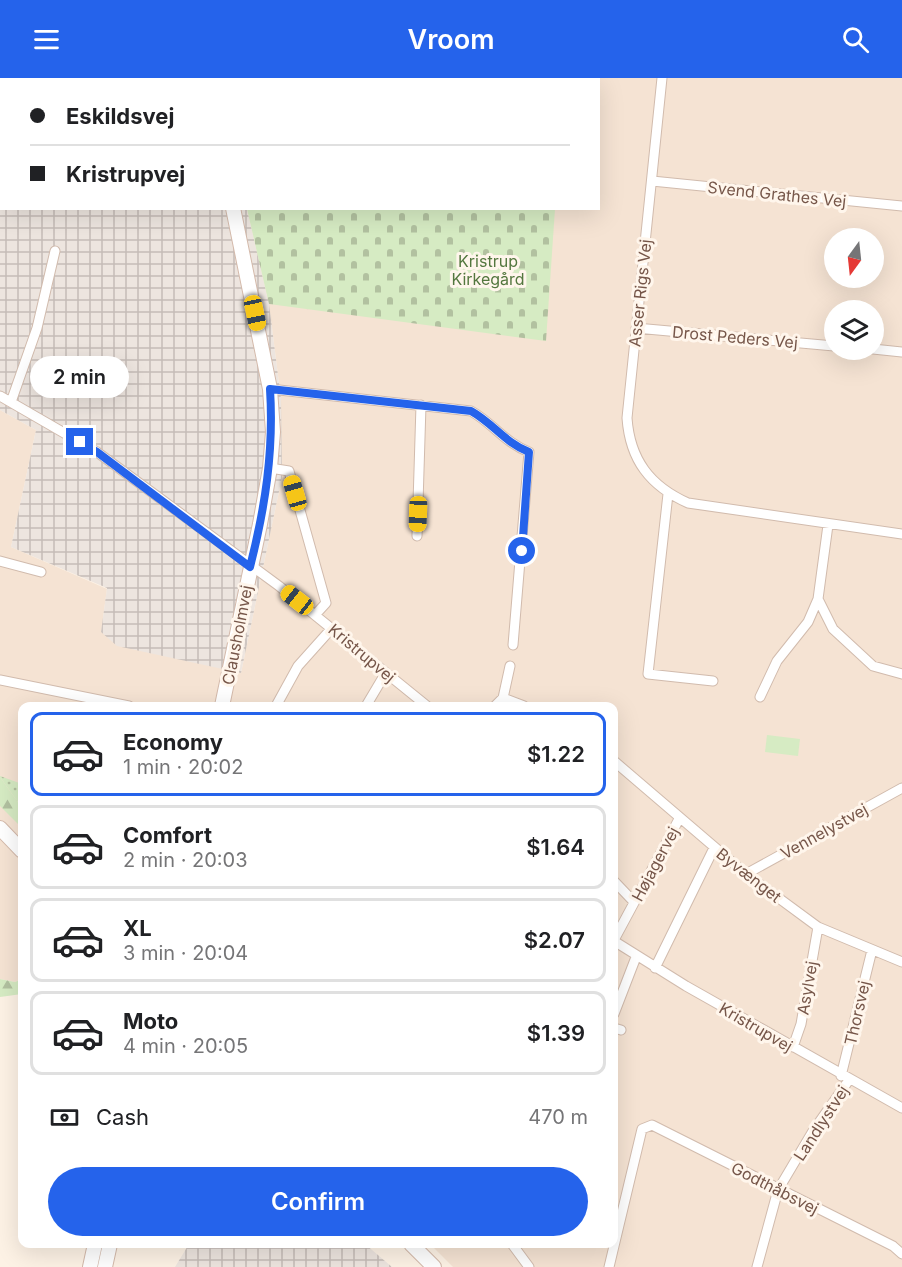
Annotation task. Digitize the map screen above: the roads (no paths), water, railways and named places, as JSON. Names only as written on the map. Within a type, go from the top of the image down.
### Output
[{"type":"street","name":"Asser Rigs Vej","points":[[662,78],[627,418],[628,436],[641,469],[668,494],[709,508],[902,534]]},
{"type":"street","name":"Svend Grathes Vej","points":[[652,181],[902,206]]},
{"type":"street","name":"Clausholmvej","points":[[223,702],[270,468],[273,432],[270,389],[233,210]]},
{"type":"street","points":[[11,402],[37,328],[55,250]]},
{"type":"street","name":"Drost Peders Vej","points":[[636,328],[824,345]]},
{"type":"street","points":[[884,350],[902,352]]},
{"type":"street","points":[[270,389],[471,411],[488,420],[512,445],[529,452],[513,645]]},
{"type":"street","name":"Kristrupvej","points":[[0,396],[97,452],[332,628],[422,702]]},
{"type":"street","points":[[417,536],[421,405]]},
{"type":"street","points":[[270,468],[289,471],[326,603],[315,615]]},
{"type":"street","points":[[668,494],[648,674],[713,681]]},
{"type":"street","points":[[760,698],[777,661],[807,622],[818,599],[828,525]]},
{"type":"street","points":[[0,561],[41,572]]},
{"type":"street","points":[[818,599],[838,635],[873,666],[902,674]]},
{"type":"street","points":[[278,702],[298,666],[332,628]]},
{"type":"street","points":[[499,702],[503,698],[510,666]]},
{"type":"street","points":[[368,702],[385,674]]},
{"type":"street","points":[[0,680],[109,702]]},
{"type":"street","points":[[503,698],[514,702]]},
{"type":"street","name":"Byvænget","points":[[618,765],[746,874],[818,927],[902,962]]},
{"type":"street","name":"Vennelystvej","points":[[746,874],[902,788]]},
{"type":"street","name":"Højagervej","points":[[618,932],[679,819]]},
{"type":"street","points":[[0,828],[18,843]]},
{"type":"street","points":[[0,828],[18,847]]},
{"type":"street","points":[[655,968],[714,848]]},
{"type":"street","points":[[618,885],[634,902]]},
{"type":"street","name":"Asylvej","points":[[793,1047],[801,1024],[818,927]]},
{"type":"street","name":"Kristrupvej","points":[[618,943],[636,957],[845,1078],[902,1108]]},
{"type":"street","name":"Thorsvej","points":[[845,1078],[872,950]]},
{"type":"street","points":[[618,1004],[636,957]]},
{"type":"street","name":"Landlystvej","points":[[757,1267],[778,1190],[845,1078]]},
{"type":"street","name":"Godthåbsvej","points":[[618,1213],[642,1129],[647,1125],[893,1246],[902,1254]]},
{"type":"street","points":[[90,1267],[94,1248]]},
{"type":"street","points":[[105,1267],[109,1248]]},
{"type":"street","points":[[415,1248],[434,1267]]},
{"type":"street","points":[[515,1248],[529,1267]]},
{"type":"street","points":[[609,1267],[612,1248]]},
{"type":"park label","name":"Kristrup Kirkegård","points":[[488,270]]}]
